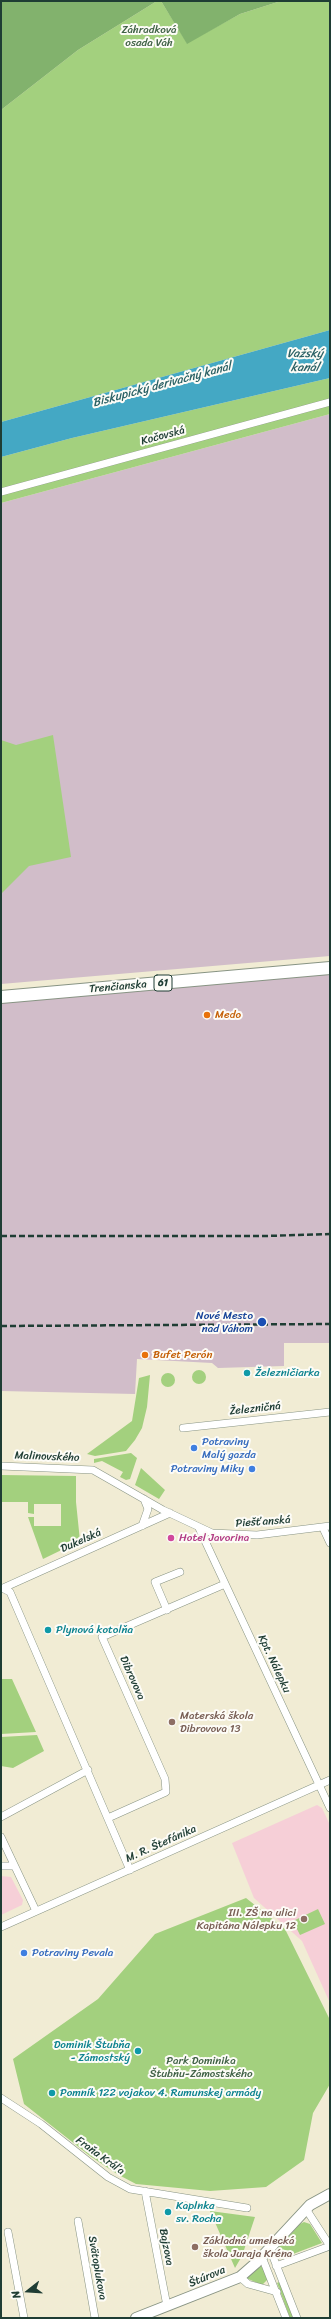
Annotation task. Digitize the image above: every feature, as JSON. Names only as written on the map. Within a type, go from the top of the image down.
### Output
[{"type":"main road","name":"Trenčianska","points":[[1,997],[330,968]]},
{"type":"main road","name":"Štúrova","points":[[136,2318],[240,2277],[270,2249],[306,2209],[330,2194]]},
{"type":"street","name":"Kočovská","points":[[1,492],[330,402]]},
{"type":"street","name":"Železničná","points":[[182,1428],[330,1412]]},
{"type":"street","name":"Malinovského","points":[[1,1466],[93,1470]]},
{"type":"street","name":"Piešťanská","points":[[93,1470],[170,1513],[212,1534],[238,1536],[326,1527]]},
{"type":"street","points":[[142,1526],[148,1509],[144,1499]]},
{"type":"street","name":"Dukelská","points":[[2,1589],[170,1513]]},
{"type":"street","points":[[326,1527],[330,1543]]},
{"type":"street","name":"Kpt. Nálepku","points":[[199,1528],[330,1808]]},
{"type":"street","points":[[167,1610],[155,1582],[180,1572]]},
{"type":"street","name":"Dibrovova","points":[[108,1818],[166,1792],[165,1779],[102,1637],[225,1584]]},
{"type":"street","points":[[2,1589],[10,1592],[130,1870]]},
{"type":"street","points":[[1,1817],[88,1770]]},
{"type":"street","name":"M. R. Štefánika","points":[[1,1927],[330,1780]]},
{"type":"street","points":[[1,1837],[36,1911]]},
{"type":"street","points":[[1,1866],[14,1866]]},
{"type":"street","name":"Fraňa Kráľa","points":[[1,2098],[41,2124],[108,2177],[130,2189],[247,2208]]},
{"type":"street","name":"Bajzova","points":[[145,2191],[167,2306]]},
{"type":"street","points":[[276,2266],[330,2246],[306,2209]]},
{"type":"street","name":"Svätoplukova","points":[[78,2221],[95,2318]]},
{"type":"street","points":[[8,2232],[24,2318]]},
{"type":"street","points":[[270,2249],[297,2318]]},
{"type":"street","points":[[262,2257],[286,2318]]},
{"type":"street","points":[[240,2277],[248,2284],[277,2292]]},
{"type":"shaded area","points":[[330,414],[330,956],[1,984],[1,503]]},
{"type":"shaded area","points":[[330,965],[330,1343],[284,1343],[284,1366],[218,1368],[212,1363],[137,1359],[135,1394],[1,1391],[1,996]]},
{"type":"shaded area","name":"III. ZŠ na ulici Kapitána Nálepku 12","points":[[317,1805],[322,1808],[330,1825],[330,2003],[302,1941],[254,1898],[232,1843]]},
{"type":"shaded area","points":[[1,1876],[11,1877],[23,1900],[22,1905],[1,1915]]},
{"type":"green space","points":[[1,1],[157,1],[78,50],[1,110]]},
{"type":"green space","name":"Záhradková osada Váh","points":[[157,1],[161,1],[187,43],[240,14],[281,1],[330,1],[330,330],[1,422],[1,110],[78,50]]},
{"type":"green space","points":[[161,1],[281,1],[240,14],[187,44]]},
{"type":"green space","points":[[330,378],[330,414],[1,503],[1,457],[72,438]]},
{"type":"green space","points":[[53,735],[71,857],[29,866],[1,894],[1,740],[16,745]]},
{"type":"green space","points":[[196,1370],[202,1370],[206,1374],[206,1380],[202,1384],[196,1384],[192,1380],[192,1374]]},
{"type":"green space","points":[[165,1373],[171,1373],[175,1377],[175,1383],[171,1387],[165,1387],[161,1383],[161,1377]]},
{"type":"green space","points":[[150,1375],[147,1407],[142,1428],[135,1440],[126,1451],[95,1456],[87,1454],[132,1421],[139,1378]]},
{"type":"green space","points":[[131,1453],[137,1458],[130,1479],[126,1480],[120,1477],[123,1472],[102,1461],[94,1463],[94,1459]]},
{"type":"green space","points":[[141,1468],[165,1490],[159,1499],[135,1485]]},
{"type":"green space","points":[[1,1475],[76,1476],[76,1502],[80,1541],[43,1559],[28,1517],[34,1517],[34,1526],[61,1526],[61,1504],[34,1504],[34,1514],[28,1513],[28,1502],[1,1502]]},
{"type":"green space","points":[[1,1679],[12,1679],[36,1732],[1,1734]]},
{"type":"green space","points":[[37,1735],[44,1751],[13,1768],[1,1766],[1,1737]]},
{"type":"green space","name":"Park Dominika Štubňu-Zámostského","points":[[246,1898],[285,1929],[330,2020],[330,2084],[313,2113],[304,2160],[266,2187],[210,2191],[136,2184],[117,2174],[90,2156],[24,2104],[13,2059],[98,1999],[155,1934]]},
{"type":"green space","points":[[318,1909],[325,1924],[300,1935],[293,1921]]},
{"type":"green space","points":[[210,2211],[255,2217],[242,2256],[235,2268]]},
{"type":"green space","points":[[304,2222],[310,2224],[322,2243],[280,2259],[277,2255],[277,2249],[300,2224]]},
{"type":"green space","points":[[261,2266],[263,2267],[268,2279],[262,2285],[246,2278]]},
{"type":"green space","points":[[279,2282],[294,2318],[290,2318],[277,2283]]},
{"type":"water","name":"Važský kanál","points":[[330,330],[330,378],[72,438],[1,457],[1,422]]},
{"type":"railway","points":[[1,1236],[266,1236],[330,1234]]},
{"type":"railway","points":[[1,1326],[330,1324]]},
{"type":"place","name":"Medo","points":[[207,1015]]},
{"type":"place","name":"Nové Mesto nad Váhom","points":[[262,1322]]},
{"type":"place","name":"Bufet Perón","points":[[145,1355]]},
{"type":"place","name":"Železničiarka","points":[[247,1373]]},
{"type":"place","name":"Potraviny Malý gazda","points":[[194,1448]]},
{"type":"place","name":"Potraviny Miky","points":[[252,1469]]},
{"type":"place","name":"Hotel Javorina","points":[[171,1538]]},
{"type":"place","name":"Plynová kotolňa","points":[[48,1630]]},
{"type":"place","name":"Materská škola Dibrovova 13","points":[[172,1722]]},
{"type":"place","name":"III. ZŠ na ulici Kapitána Nálepku 12","points":[[304,1919]]},
{"type":"place","name":"Potraviny Pevala","points":[[24,1953]]},
{"type":"place","name":"Dominik Štubňa - Zámostský","points":[[138,2051]]},
{"type":"place","name":"Pomník 122 vojakov 4. Rumunskej armády","points":[[52,2093]]},
{"type":"place","name":"Kaplnka sv. Rocha","points":[[168,2212]]},
{"type":"place","name":"Základná umelecká škola Juraja Kréna","points":[[195,2247]]},
{"type":"water label","name":"Biskupický derivačný kanál","points":[[162,385]]}]
